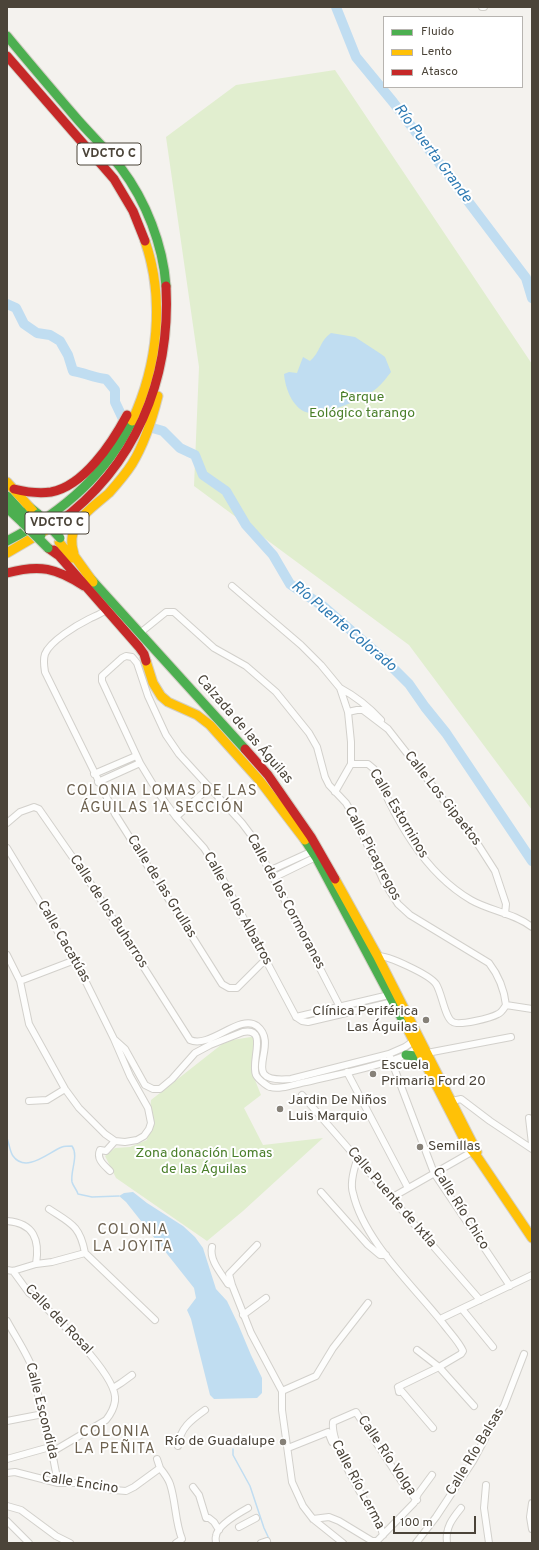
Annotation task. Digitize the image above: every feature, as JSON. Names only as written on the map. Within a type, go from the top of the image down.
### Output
[{"type":"main road","name":"VDCTO C","points":[[7,36],[33,68],[116,161],[133,186],[147,215],[158,247],[165,275],[166,297],[166,319],[160,364],[142,421],[130,445],[102,485],[84,502],[56,524],[7,553]]},
{"type":"main road","name":"VDCTO C","points":[[7,56],[104,166],[122,190],[137,219],[148,250],[154,277],[156,298],[154,342],[151,366],[147,380],[139,391],[124,421],[89,476],[70,500],[48,517],[7,541]]},
{"type":"main road","points":[[56,545],[82,516],[107,494],[123,477],[132,464],[141,448],[153,417],[162,375],[160,364]]},
{"type":"main road","points":[[10,493],[52,492],[89,476]]},
{"type":"main road","points":[[7,482],[10,493],[56,545],[74,554]]},
{"type":"main road","points":[[10,493],[28,506],[31,518]]},
{"type":"main road","points":[[7,508],[31,518],[56,545]]},
{"type":"main road","points":[[82,516],[75,526],[71,546],[74,554],[93,582]]},
{"type":"main road","name":"Calzada de las Águilas","points":[[56,545],[93,582],[268,775],[317,852],[421,1047],[466,1144],[475,1153]]},
{"type":"main road","name":"Calzada de las Águilas","points":[[56,545],[84,586],[144,654],[153,683],[161,696],[168,702],[197,715],[210,725],[260,781],[317,852]]},
{"type":"main road","points":[[7,573],[31,567],[50,568],[65,574],[84,586]]},
{"type":"main road","points":[[109,614],[119,611]]},
{"type":"main road","points":[[148,668],[152,660],[156,658],[163,660]]},
{"type":"main road","points":[[197,715],[203,711],[204,704]]},
{"type":"main road","name":"Calzada de las Águilas","points":[[373,956],[391,998],[452,1101],[475,1153],[532,1238]]},
{"type":"main road","points":[[406,1055],[416,1056],[421,1047]]},
{"type":"street","name":"Calle Estorninos","points":[[232,586],[301,645],[321,665],[340,688],[348,712],[351,742],[350,764],[368,764],[374,769],[408,835],[423,858],[454,889],[470,900],[483,907],[505,914],[532,927]]},
{"type":"street","name":"Calle Picagregos","points":[[140,633],[166,612],[174,612],[214,648],[246,666],[276,692],[309,733],[317,747],[325,777],[329,785],[346,803],[384,882],[398,904],[410,915],[489,963],[497,973],[502,985],[506,1005]]},
{"type":"street","name":"Calle de las Grullas","points":[[109,614],[100,615],[89,619],[50,646],[45,654],[43,663],[45,672],[115,814],[222,984],[229,988],[237,988],[265,960]]},
{"type":"street","name":"Calle de los Cormoranes","points":[[102,681],[102,676],[122,658],[126,656],[132,657],[137,664],[148,696],[166,735],[179,754],[242,822],[340,1007]]},
{"type":"street","name":"Calle de los Albatros","points":[[102,681],[140,763],[157,791],[176,817],[204,848],[218,870],[296,1017]]},
{"type":"street","points":[[340,688],[348,692],[371,710],[381,719],[388,729]]},
{"type":"street","name":"Calle Los Gipaetos","points":[[348,712],[363,710],[388,729],[479,846],[495,871],[506,904],[505,914]]},
{"type":"street","points":[[94,774],[136,756]]},
{"type":"street","points":[[98,782],[140,763]]},
{"type":"street","points":[[336,792],[350,764]]},
{"type":"street","points":[[176,817],[210,787]]},
{"type":"street","name":"Calle de los Buharros","points":[[7,823],[20,812],[34,807],[38,809],[87,878],[190,1040],[198,1042],[242,1024],[252,1024],[264,1034],[266,1042],[261,1068],[264,1074],[269,1078],[277,1080],[291,1079],[389,1054]]},
{"type":"street","name":"Calle Cacatúas","points":[[7,848],[75,960],[114,1039]]},
{"type":"street","points":[[269,871],[317,852]]},
{"type":"street","points":[[273,878],[317,852]]},
{"type":"street","points":[[7,955],[20,981],[29,1024],[65,1089],[79,1108],[105,1134],[115,1141],[125,1142],[137,1140],[144,1136],[151,1123],[148,1108],[130,1076],[114,1039]]},
{"type":"street","points":[[373,956],[406,965],[434,982],[441,993],[447,1016],[453,1022],[459,1024],[487,1018],[498,1014],[506,1005],[532,1009]]},
{"type":"street","points":[[20,981],[75,960]]},
{"type":"street","points":[[296,1017],[391,998]]},
{"type":"street","points":[[296,1017],[302,1021],[308,1022],[391,998]]},
{"type":"street","points":[[114,1039],[124,1049],[145,1085],[153,1089],[160,1089],[172,1080],[195,1054],[210,1045],[249,1031],[256,1035],[258,1041],[254,1066],[256,1074],[258,1079],[269,1087],[283,1087],[347,1072],[406,1055],[421,1047]]},
{"type":"street","points":[[389,1054],[405,1047],[421,1047],[511,1037]]},
{"type":"street","name":"Calle Río Chico","points":[[389,1054],[434,1173],[510,1286]]},
{"type":"street","points":[[347,1072],[408,1188]]},
{"type":"street","points":[[29,1101],[47,1100],[65,1089]]},
{"type":"street","name":"Calle Puente de Ixtla","points":[[302,1096],[480,1300]]},
{"type":"street","points":[[452,1101],[461,1099],[490,1121],[532,1149]]},
{"type":"street","points":[[529,1118],[532,1144]]},
{"type":"street","points":[[110,1171],[100,1160],[98,1153],[100,1150],[106,1151],[115,1141]]},
{"type":"street","points":[[391,1198],[434,1173],[475,1153]]},
{"type":"street","points":[[357,1160],[353,1193],[357,1206],[370,1231],[386,1254],[440,1319],[463,1351],[461,1354],[439,1367],[398,1389],[433,1428]]},
{"type":"street","points":[[321,1192],[368,1246],[380,1255],[386,1254]]},
{"type":"street","points":[[49,1209],[74,1226],[80,1233],[85,1253],[155,1320]]},
{"type":"street","points":[[7,1221],[20,1224],[31,1229],[35,1236],[38,1255],[36,1264]]},
{"type":"street","points":[[257,1245],[229,1274],[232,1285],[251,1333],[282,1391],[282,1410],[292,1482],[303,1506],[313,1519],[343,1543]]},
{"type":"street","points":[[212,1247],[210,1252],[212,1258],[228,1284],[232,1285]]},
{"type":"street","points":[[10,1271],[85,1253]]},
{"type":"street","name":"Calle del Rosal","points":[[10,1271],[29,1293],[36,1298],[91,1354],[113,1388]]},
{"type":"street","points":[[440,1319],[532,1275]]},
{"type":"street","points":[[243,1315],[266,1298]]},
{"type":"street","points":[[282,1391],[316,1376],[333,1348],[368,1303]]},
{"type":"street","points":[[462,1309],[493,1347]]},
{"type":"street","name":"Calle Escondida","points":[[7,1321],[32,1365],[58,1483]]},
{"type":"street","points":[[417,1350],[439,1367],[474,1406]]},
{"type":"street","name":"Calle Río Balsas","points":[[416,1543],[436,1517],[473,1461],[504,1406],[524,1354]]},
{"type":"street","points":[[7,1459],[51,1449],[106,1420],[110,1415],[116,1400],[113,1388],[132,1375]]},
{"type":"street","points":[[178,1446],[184,1428],[192,1419],[205,1410]]},
{"type":"street","name":"Calle Río Lerma","points":[[356,1412],[333,1422],[333,1432],[342,1458],[381,1528],[383,1535]]},
{"type":"street","name":"Calle Río Volga","points":[[356,1412],[398,1476],[416,1500]]},
{"type":"street","points":[[7,1422],[38,1415]]},
{"type":"street","name":"Calle Río Lerma","points":[[288,1448],[328,1432],[342,1463],[378,1531],[383,1535]]},
{"type":"street","points":[[157,1459],[172,1491],[179,1533],[182,1539],[176,1543]]},
{"type":"street","name":"Calle Encino","points":[[7,1473],[15,1472],[58,1483],[77,1483],[126,1491],[160,1468]]},
{"type":"street","points":[[313,1519],[329,1517],[375,1542],[416,1500],[418,1494],[432,1475]]},
{"type":"street","points":[[486,1485],[484,1508],[489,1543]]},
{"type":"street","points":[[193,1487],[199,1495],[206,1518],[209,1518],[214,1522],[219,1530]]},
{"type":"street","points":[[532,1503],[530,1517],[532,1529]]},
{"type":"street","points":[[7,1506],[21,1510],[56,1536],[70,1543]]},
{"type":"street","points":[[216,1543],[216,1536],[219,1530],[232,1518],[248,1508]]},
{"type":"street","points":[[447,1543],[447,1529],[450,1521],[461,1508]]},
{"type":"street","points":[[239,1527],[256,1518]]},
{"type":"street","points":[[7,1521],[29,1543]]},
{"type":"green space","name":"´Parque Eológico tarango","points":[[335,70],[532,364],[532,810],[409,645],[194,486],[199,367],[166,137],[236,85]]},
{"type":"green space","name":"Zona donación Lomas de las Águilas","points":[[257,1036],[255,1080],[261,1095],[244,1108],[263,1145],[323,1138],[243,1211],[207,1241],[116,1178],[105,1156],[115,1148],[130,1147],[147,1140],[151,1100],[226,1041]]},
{"type":"water","points":[[331,333],[355,337],[385,357],[391,372],[377,388],[341,407],[310,413],[303,411],[295,404],[289,395],[284,374],[289,372],[297,373],[303,357],[310,361],[316,354],[324,339]]},
{"type":"water","points":[[133,1192],[147,1203],[183,1226],[195,1237],[203,1248],[216,1289],[227,1301],[262,1378],[262,1393],[257,1398],[214,1399],[210,1395],[191,1319],[187,1310],[196,1298],[194,1288],[126,1202],[119,1196],[124,1193]]},
{"type":"waterway","name":"Río Puerta Grande","points":[[336,7],[356,57],[393,102],[526,278],[532,298]]},
{"type":"waterway","name":"Río Puente Colorado","points":[[7,304],[16,308],[24,324],[37,333],[50,335],[60,341],[68,355],[73,371],[106,379],[115,390],[115,402],[124,421],[142,421],[149,427],[163,431],[180,448],[195,455],[203,475],[226,491],[246,525],[273,555],[290,584],[324,607],[385,660],[409,684],[446,733],[532,861]]},
{"type":"waterway","points":[[7,1138],[13,1156],[18,1161],[24,1163],[38,1160],[62,1147],[72,1146],[75,1154],[72,1182],[78,1194],[92,1197],[119,1196]]},
{"type":"waterway","points":[[233,1449],[233,1455],[250,1486],[264,1528],[271,1543]]},
{"type":"traffic: fast","points":[[7,36],[78,120],[116,162],[130,181],[152,224],[161,255],[166,286]]},
{"type":"traffic: fast","points":[[7,541],[45,518],[80,491],[109,459],[132,421]]},
{"type":"traffic: fast","points":[[7,496],[28,519]]},
{"type":"traffic: fast","points":[[28,506],[38,514]]},
{"type":"traffic: fast","points":[[7,508],[23,523]]},
{"type":"traffic: fast","points":[[38,514],[60,538]]},
{"type":"traffic: fast","points":[[28,519],[41,535]]},
{"type":"traffic: fast","points":[[23,523],[48,548]]},
{"type":"traffic: fast","points":[[89,577],[245,749]]},
{"type":"traffic: fast","points":[[305,840],[316,857],[408,1030]]},
{"type":"traffic: fast","points":[[406,1055],[416,1056],[423,1060]]},
{"type":"traffic: slow","points":[[132,421],[141,400],[148,377],[156,332],[157,309],[155,286],[145,241]]},
{"type":"traffic: slow","points":[[74,554],[72,543],[76,526],[87,512],[109,493],[132,464],[148,431],[158,396]]},
{"type":"traffic: slow","points":[[7,482],[33,511]]},
{"type":"traffic: slow","points":[[7,553],[58,523]]},
{"type":"traffic: slow","points":[[59,542],[72,558]]},
{"type":"traffic: slow","points":[[70,550],[93,582]]},
{"type":"traffic: slow","points":[[146,661],[153,683],[161,696],[168,702],[197,715],[210,725],[260,781],[305,840]]},
{"type":"traffic: slow","points":[[335,879],[377,955],[477,1152]]},
{"type":"traffic: slow","points":[[408,1030],[466,1143],[478,1158],[532,1238]]},
{"type":"traffic: jam","points":[[7,56],[114,179],[133,211],[145,241]]},
{"type":"traffic: jam","points":[[58,523],[85,500],[108,475],[127,448],[143,419],[154,388],[162,355],[166,321],[166,286]]},
{"type":"traffic: jam","points":[[14,489],[41,493],[51,492],[63,488],[75,481],[96,462],[127,415]]},
{"type":"traffic: jam","points":[[48,548],[58,555]]},
{"type":"traffic: jam","points":[[54,550],[139,647],[144,654],[146,661]]},
{"type":"traffic: jam","points":[[7,573],[38,568],[47,569],[65,575],[84,586]]},
{"type":"traffic: jam","points":[[245,749],[268,775],[311,837],[335,879]]},
{"type":"place","name":"Clínica Periférica Las Águilas","points":[[426,1020]]},
{"type":"place","name":"Escuela Primaria Ford 20","points":[[373,1074]]},
{"type":"place","name":"Jardin De Niños Luis Marquio","points":[[280,1109]]},
{"type":"place","name":"Semillas","points":[[420,1147]]},
{"type":"place","name":"Río de Guadalupe","points":[[283,1442]]},
{"type":"district","name":"COLONIA LOMAS DE LAS ÁGUILAS 1A SECCIÓN","points":[[162,800]]},
{"type":"district","name":"COLONIA LA JOYITA","points":[[133,1240]]},
{"type":"district","name":"COLONIA LA PEÑITA","points":[[115,1442]]}]
